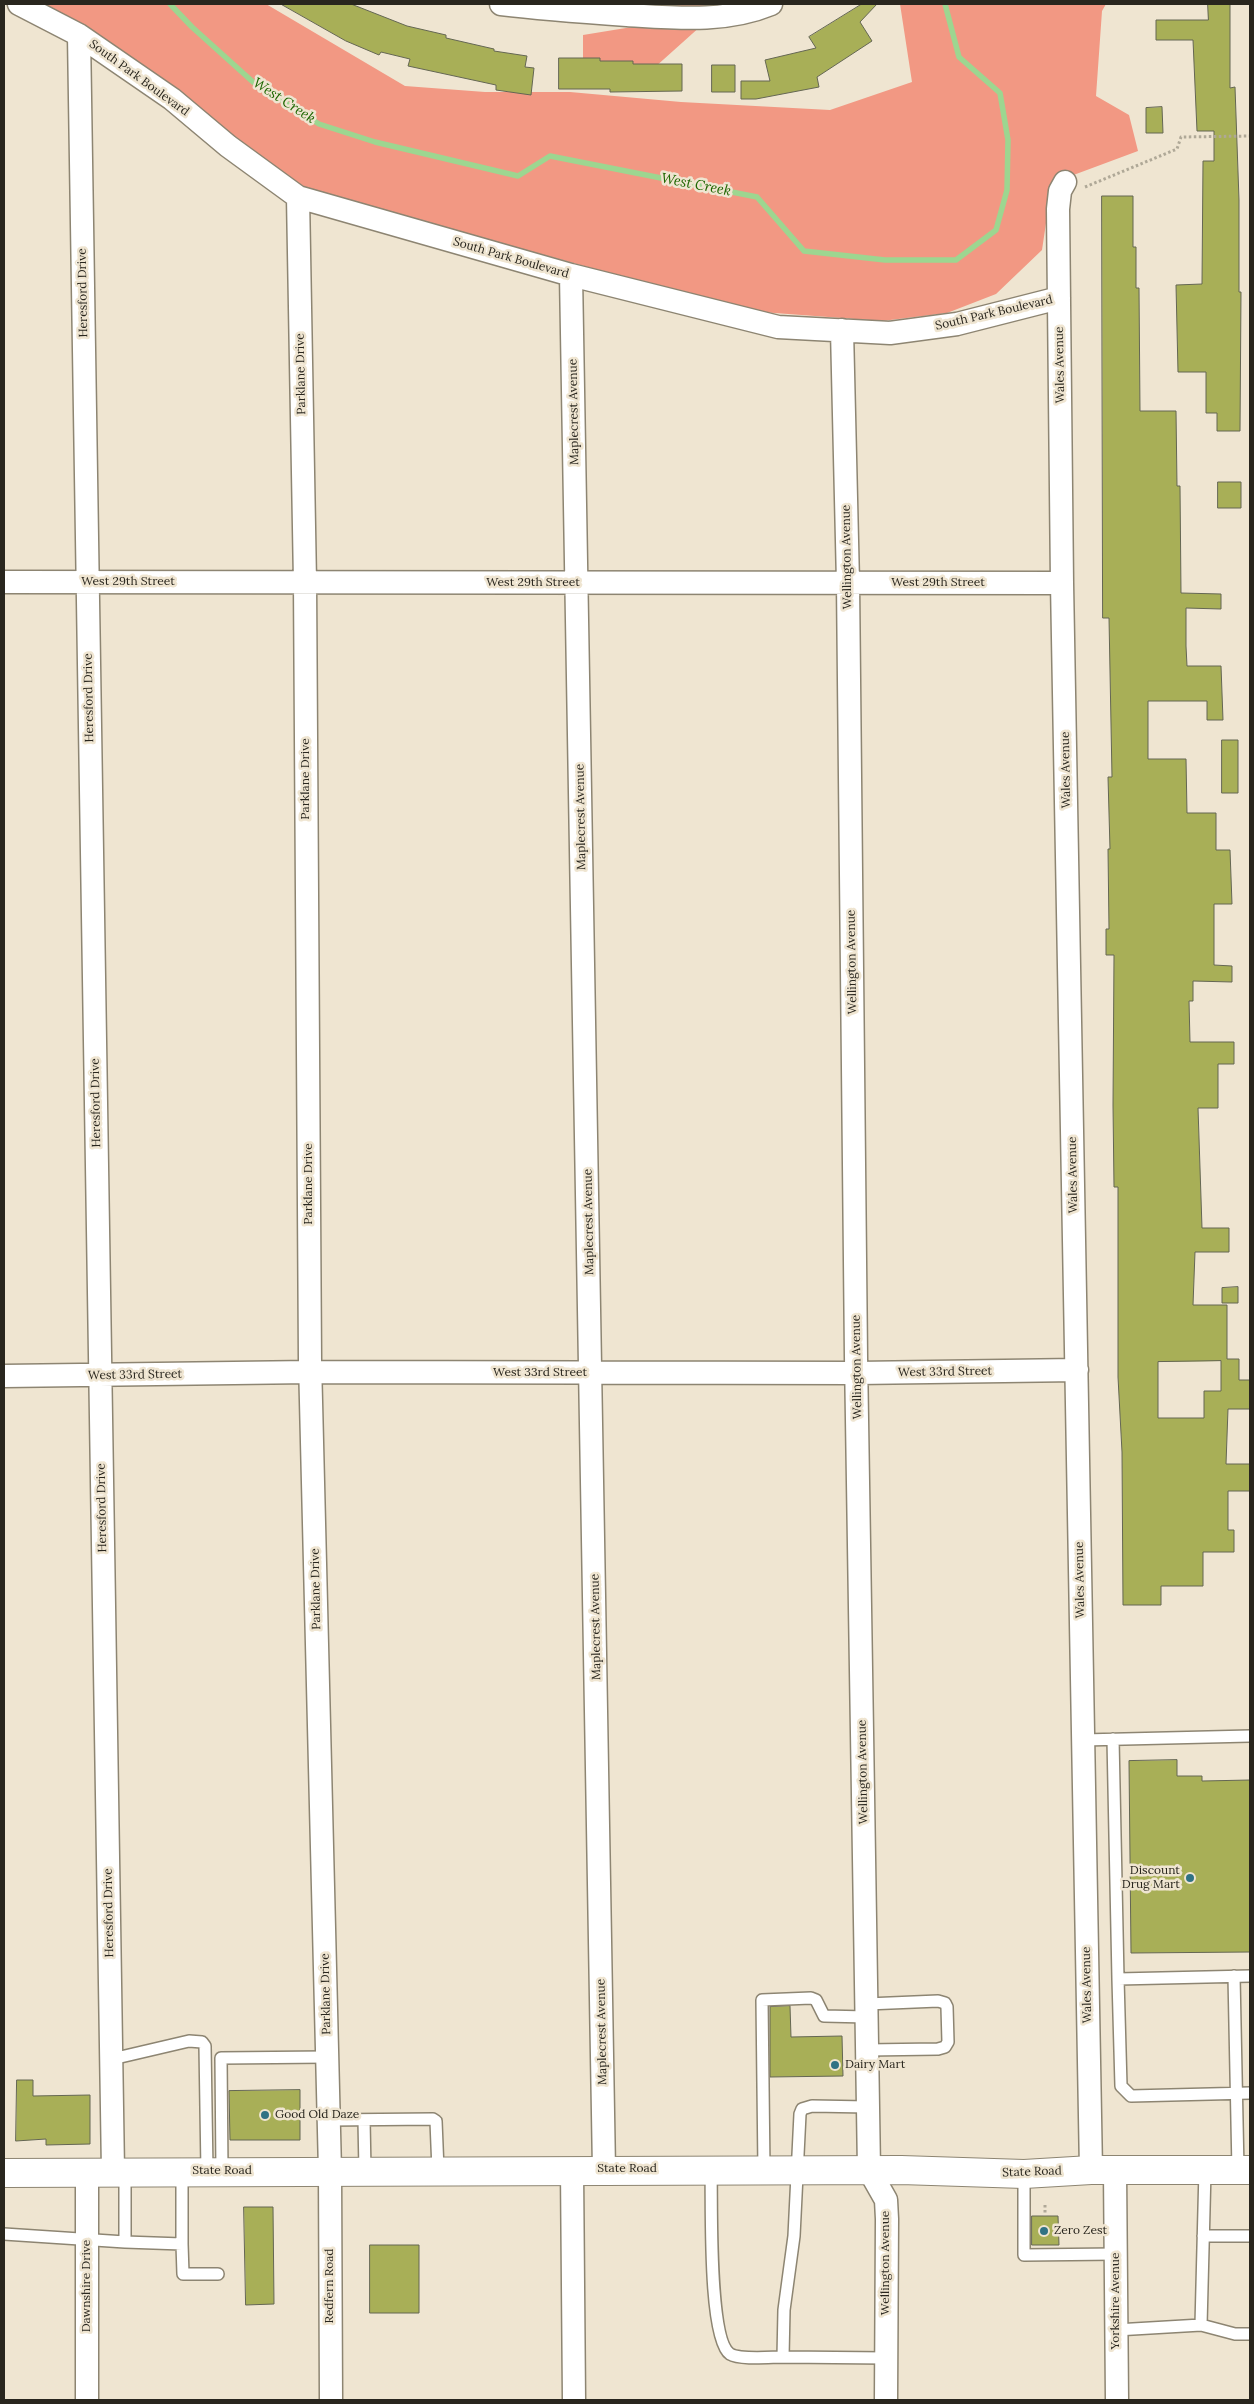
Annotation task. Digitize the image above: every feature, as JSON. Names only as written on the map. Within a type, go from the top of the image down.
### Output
[{"type":"main road","name":"State Road","points":[[4,2173],[711,2169],[869,2170],[1024,2174],[1103,2170],[1244,2170]]},
{"type":"street","name":"South Park Boulevard","points":[[19,4],[79,35],[172,99],[228,146],[298,197],[571,275],[778,327],[890,333],[957,324],[1059,298]]},
{"type":"street","points":[[501,4],[561,7],[698,19],[750,13],[772,4]]},
{"type":"street","name":"Heresford Drive","points":[[79,35],[112,2059],[109,2171]]},
{"type":"street","name":"Wales Avenue","points":[[1071,186],[1060,191],[1058,209],[1062,584],[1083,1740],[1103,2170]]},
{"type":"street","name":"Parklane Drive","points":[[298,197],[304,582],[310,1372],[330,2171]]},
{"type":"street","name":"Maplecrest Avenue","points":[[571,275],[592,1373],[604,2170]]},
{"type":"street","name":"Wellington Avenue","points":[[842,330],[848,583],[869,2170],[886,2200],[886,2400]]},
{"type":"street","name":"West 29th Street","points":[[4,582],[1062,584]]},
{"type":"street","name":"West 33rd Street","points":[[4,1376],[310,1372],[857,1373],[1077,1370]]},
{"type":"street","points":[[572,2170],[574,2400]]},
{"type":"street","name":"Yorkshire Avenue","points":[[1103,2170],[1116,2254],[1117,2400]]},
{"type":"street","name":"Dawnshire Drive","points":[[86,2400],[87,2240],[109,2171]]},
{"type":"street","name":"Redfern Road","points":[[330,2171],[330,2400]]},
{"type":"lane","points":[[1083,1740],[1250,1736]]},
{"type":"lane","points":[[1113,1739],[1121,2086],[1131,2096],[1250,2092]]},
{"type":"lane","points":[[1234,1976],[1237,2093],[1244,2170]]},
{"type":"lane","points":[[1118,1979],[1250,1976]]},
{"type":"lane","points":[[764,2170],[762,2000],[764,1998],[811,1998],[816,2000],[824,2016],[938,2001],[945,2003],[947,2007],[948,2042],[945,2047],[868,2050]]},
{"type":"lane","points":[[112,2059],[189,2041],[202,2042],[205,2046],[204,2171]]},
{"type":"lane","points":[[218,2274],[183,2274],[182,2244],[204,2171],[221,2058],[327,2057]]},
{"type":"lane","points":[[783,2357],[784,2310],[794,2236],[800,2114],[802,2109],[812,2106],[868,2107]]},
{"type":"lane","points":[[329,2120],[433,2119],[436,2121],[438,2170]]},
{"type":"lane","points":[[364,2120],[365,2171]]},
{"type":"lane","points":[[711,2169],[714,2290],[721,2343],[728,2352],[736,2356],[886,2358]]},
{"type":"lane","points":[[1200,2325],[1204,2170]]},
{"type":"lane","points":[[109,2171],[125,2242]]},
{"type":"lane","points":[[1024,2174],[1024,2255],[1116,2254]]},
{"type":"lane","points":[[4,2234],[182,2244]]},
{"type":"lane","points":[[1203,2236],[1250,2236]]},
{"type":"lane","points":[[1116,2330],[1200,2325],[1235,2334],[1250,2334]]},
{"type":"path","points":[[1071,186],[1178,149],[1181,137],[1250,136]]},
{"type":"path","points":[[1045,2205],[1045,2216]]},
{"type":"shaded area","points":[[47,4],[266,4],[405,86],[485,92],[570,92],[681,102],[830,110],[912,82],[900,4],[1106,4],[1102,11],[1096,96],[1129,115],[1138,151],[1052,183],[1042,250],[996,294],[947,313],[882,321],[748,311],[304,189],[46,7]]},
{"type":"shaded area","points":[[641,4],[721,4],[721,8],[654,68],[583,59],[583,35],[632,27],[649,7]]},
{"type":"building","points":[[281,4],[351,4],[407,26],[446,35],[446,38],[494,49],[494,51],[527,56],[525,67],[534,68],[531,95],[496,90],[496,85],[408,66],[410,59],[381,52],[379,55],[346,41]]},
{"type":"building","points":[[862,4],[877,4],[860,22],[872,41],[817,77],[819,87],[756,99],[741,99],[741,81],[770,81],[765,60],[816,48],[809,37]]},
{"type":"building","points":[[1208,4],[1230,4],[1230,88],[1235,87],[1239,200],[1239,292],[1241,292],[1240,431],[1217,431],[1217,413],[1206,413],[1206,372],[1178,372],[1176,285],[1202,284],[1203,161],[1214,161],[1214,131],[1197,131],[1193,40],[1156,40],[1156,20],[1208,20]]},
{"type":"building","points":[[559,58],[600,58],[600,61],[633,61],[633,64],[682,64],[682,91],[610,92],[610,89],[559,89]]},
{"type":"building","points":[[712,65],[735,65],[735,92],[712,92]]},
{"type":"building","points":[[1162,107],[1163,133],[1146,133],[1146,108]]},
{"type":"building","points":[[1102,196],[1133,196],[1133,247],[1136,247],[1136,288],[1139,288],[1140,411],[1176,411],[1177,486],[1180,486],[1181,593],[1221,594],[1221,609],[1186,608],[1186,646],[1187,666],[1221,666],[1223,720],[1207,720],[1207,701],[1148,701],[1148,759],[1186,759],[1187,813],[1216,813],[1216,850],[1230,850],[1232,904],[1214,904],[1214,965],[1232,966],[1232,982],[1193,981],[1193,1001],[1189,1001],[1190,1042],[1234,1042],[1234,1064],[1218,1064],[1218,1108],[1198,1108],[1202,1228],[1229,1228],[1229,1252],[1195,1252],[1193,1305],[1227,1305],[1227,1359],[1239,1359],[1239,1380],[1250,1380],[1250,1409],[1228,1409],[1226,1464],[1250,1464],[1250,1491],[1228,1491],[1228,1530],[1234,1530],[1234,1552],[1203,1552],[1203,1586],[1161,1586],[1161,1605],[1123,1605],[1122,1452],[1118,1377],[1118,1187],[1114,1187],[1114,955],[1106,955],[1106,929],[1109,929],[1108,849],[1110,849],[1108,777],[1112,777],[1109,618],[1103,618]],"holes":[[[1221,1361],[1221,1391],[1204,1391],[1204,1418],[1158,1418],[1158,1362]]]},
{"type":"building","points":[[1218,482],[1241,482],[1241,508],[1218,508]]},
{"type":"building","points":[[1222,740],[1238,740],[1238,793],[1222,793]]},
{"type":"building","points":[[1238,1287],[1238,1303],[1222,1303],[1222,1288]]},
{"type":"building","name":"Discount Drug Mart","points":[[1177,1760],[1177,1776],[1202,1776],[1202,1781],[1250,1780],[1250,1952],[1131,1953],[1129,1761]]},
{"type":"building","points":[[790,2006],[791,2037],[842,2036],[843,2076],[770,2077],[770,2007]]},
{"type":"building","points":[[17,2080],[33,2080],[33,2096],[90,2095],[90,2144],[46,2145],[46,2139],[16,2141]]},
{"type":"building","name":"Good Old Daze","points":[[300,2090],[300,2140],[230,2140],[229,2091]]},
{"type":"building","points":[[244,2207],[273,2207],[274,2304],[246,2305]]},
{"type":"building","name":"Zero Zest","points":[[1032,2216],[1058,2216],[1059,2245],[1032,2245]]},
{"type":"building","points":[[370,2245],[419,2245],[419,2313],[370,2313]]},
{"type":"waterway","name":"West Creek","points":[[170,4],[192,27],[253,82],[319,124],[375,142],[518,176],[550,156],[757,197],[804,251],[885,260],[956,260],[996,230],[1007,190],[1008,140],[1000,93],[959,57],[945,4]]},
{"type":"place","name":"Discount Drug Mart","points":[[1190,1878]]},
{"type":"place","name":"Dairy Mart","points":[[835,2065]]},
{"type":"place","name":"Good Old Daze","points":[[265,2115]]},
{"type":"place","name":"Zero Zest","points":[[1044,2231]]}]
